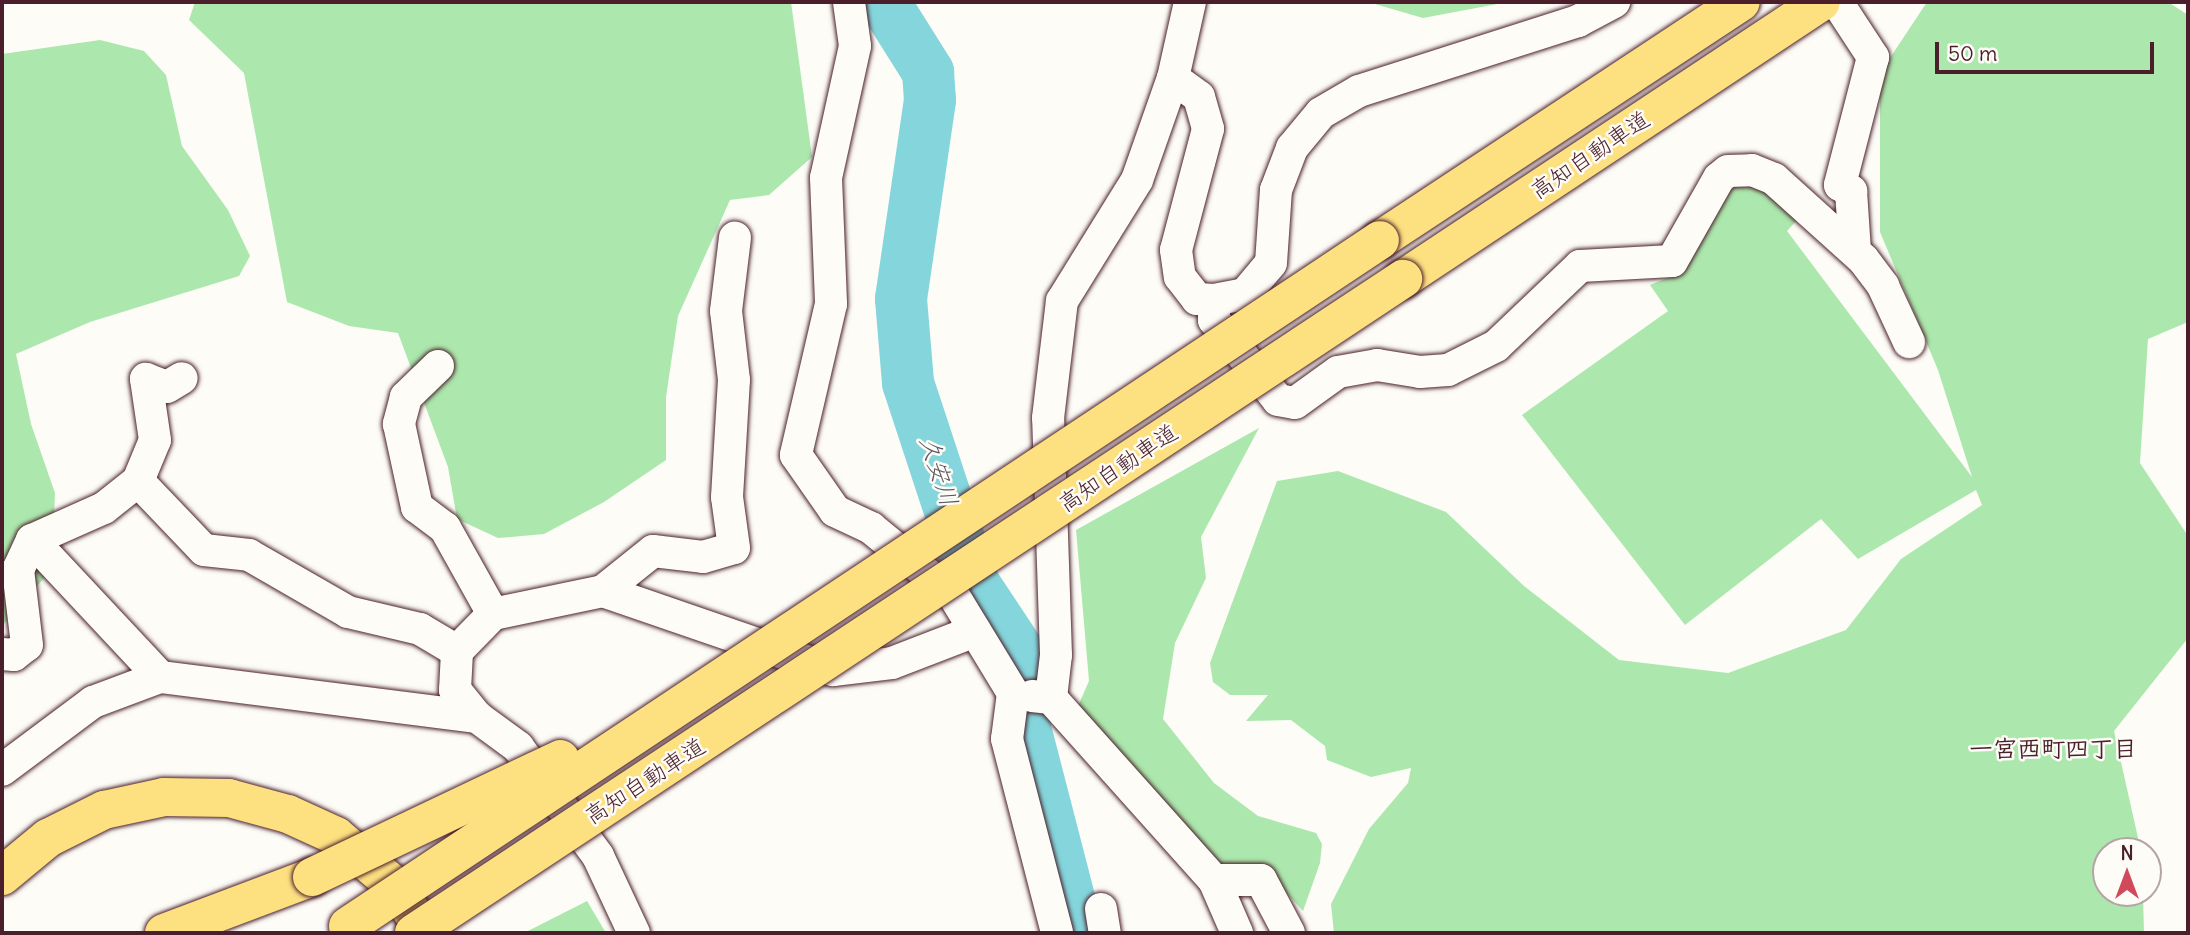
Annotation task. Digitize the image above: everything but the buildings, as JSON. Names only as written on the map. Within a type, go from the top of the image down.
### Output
[{"type":"highway","name":"高知自動車道","points":[[342,929],[1741,2]]},
{"type":"highway","name":"高知自動車道","points":[[414,933],[1821,2]]},
{"type":"highway","points":[[164,933],[312,877],[492,795],[611,731],[1006,477],[1088,434]]},
{"type":"highway","points":[[463,933],[788,687]]},
{"type":"highway","points":[[2,876],[48,838],[104,810],[164,797],[229,798],[288,814],[347,843],[394,885],[426,933]]},
{"type":"street","points":[[849,2],[855,46],[826,178],[831,304],[796,455],[835,511],[871,528],[954,596],[1013,693],[1007,739],[1057,933]]},
{"type":"street","points":[[1051,698],[1056,655],[1048,418],[1062,301],[1137,180],[1173,78],[1190,2]]},
{"type":"street","points":[[1173,78],[1199,97],[1208,129],[1176,250],[1180,277],[1197,299],[1214,300],[1245,294],[1271,263],[1276,190],[1292,148],[1321,113],[1359,91],[1578,21],[1614,2]]},
{"type":"street","points":[[1837,2],[1873,57],[1840,185],[1852,191],[1855,251]]},
{"type":"street","points":[[1214,300],[1214,320],[1278,400],[1295,402],[1338,372],[1377,365],[1420,372],[1447,370],[1475,359],[1496,346],[1580,266],[1600,261],[1660,266],[1672,261],[1710,189],[1728,171],[1752,170],[1774,179],[1855,251],[1883,286],[1909,342]]},
{"type":"street","points":[[634,933],[598,856],[518,747],[477,717],[455,690],[457,652],[493,614],[603,591],[653,551],[703,557],[734,548],[727,497],[734,380],[726,311],[735,239]]},
{"type":"street","points":[[438,366],[406,397],[399,425],[417,507],[445,528],[493,614]]},
{"type":"street","points":[[2,654],[14,655],[27,645],[18,570],[32,540],[104,508],[138,481],[155,440],[146,379],[167,387],[181,378]]},
{"type":"street","points":[[138,481],[204,550],[249,555],[348,611],[420,629],[457,652]]},
{"type":"street","points":[[32,540],[160,677]]},
{"type":"street","points":[[603,591],[833,670],[892,663],[975,631]]},
{"type":"street","points":[[2,770],[93,702],[160,677],[477,717]]},
{"type":"street","points":[[1013,693],[1051,698],[1214,880],[1237,933]]},
{"type":"street","points":[[1214,880],[1261,880],[1289,933]]},
{"type":"green space","points":[[195,2],[791,2],[812,157],[769,195],[730,200],[678,316],[666,397],[666,460],[604,502],[544,534],[498,538],[457,519],[448,467],[398,333],[349,326],[287,302],[244,73],[189,20]]},
{"type":"green space","points":[[1368,2],[1508,2],[1423,18]]},
{"type":"green space","points":[[1927,2],[2168,2],[2188,15],[2188,322],[2148,339],[2140,463],[2188,536],[2188,638],[2114,731],[2138,837],[2092,837],[2092,907],[2143,907],[2144,933],[1334,933],[1331,904],[1369,829],[1408,783],[1411,768],[1371,777],[1327,760],[1325,746],[1291,720],[1246,721],[1268,695],[1230,695],[1213,682],[1210,663],[1277,481],[1338,471],[1446,512],[1524,586],[1619,660],[1728,673],[1846,630],[1901,559],[1982,505],[1976,490],[1858,559],[1821,519],[1685,625],[1522,415],[1668,311],[1650,285],[1672,276],[1726,192],[1747,180],[1765,184],[1797,220],[1787,231],[1972,477],[1938,370],[1880,232],[1880,73]]},
{"type":"green space","points":[[100,40],[144,51],[166,75],[182,146],[228,210],[250,256],[239,276],[90,322],[16,354],[31,424],[55,493],[52,569],[2,626],[2,54]]},
{"type":"green space","points":[[1259,428],[1201,537],[1206,578],[1175,643],[1163,719],[1214,783],[1258,816],[1316,833],[1322,844],[1320,863],[1303,911],[1266,871],[1216,870],[1078,706],[1089,681],[1076,530]]},
{"type":"green space","points":[[587,901],[606,933],[524,933]]},
{"type":"waterway","name":"久安川","points":[[884,2],[928,72],[930,100],[901,299],[908,383],[974,584],[1025,661],[1024,724],[1078,933]]},
{"type":"district","name":"一宮西町四丁目","points":[[2053,749]]}]
